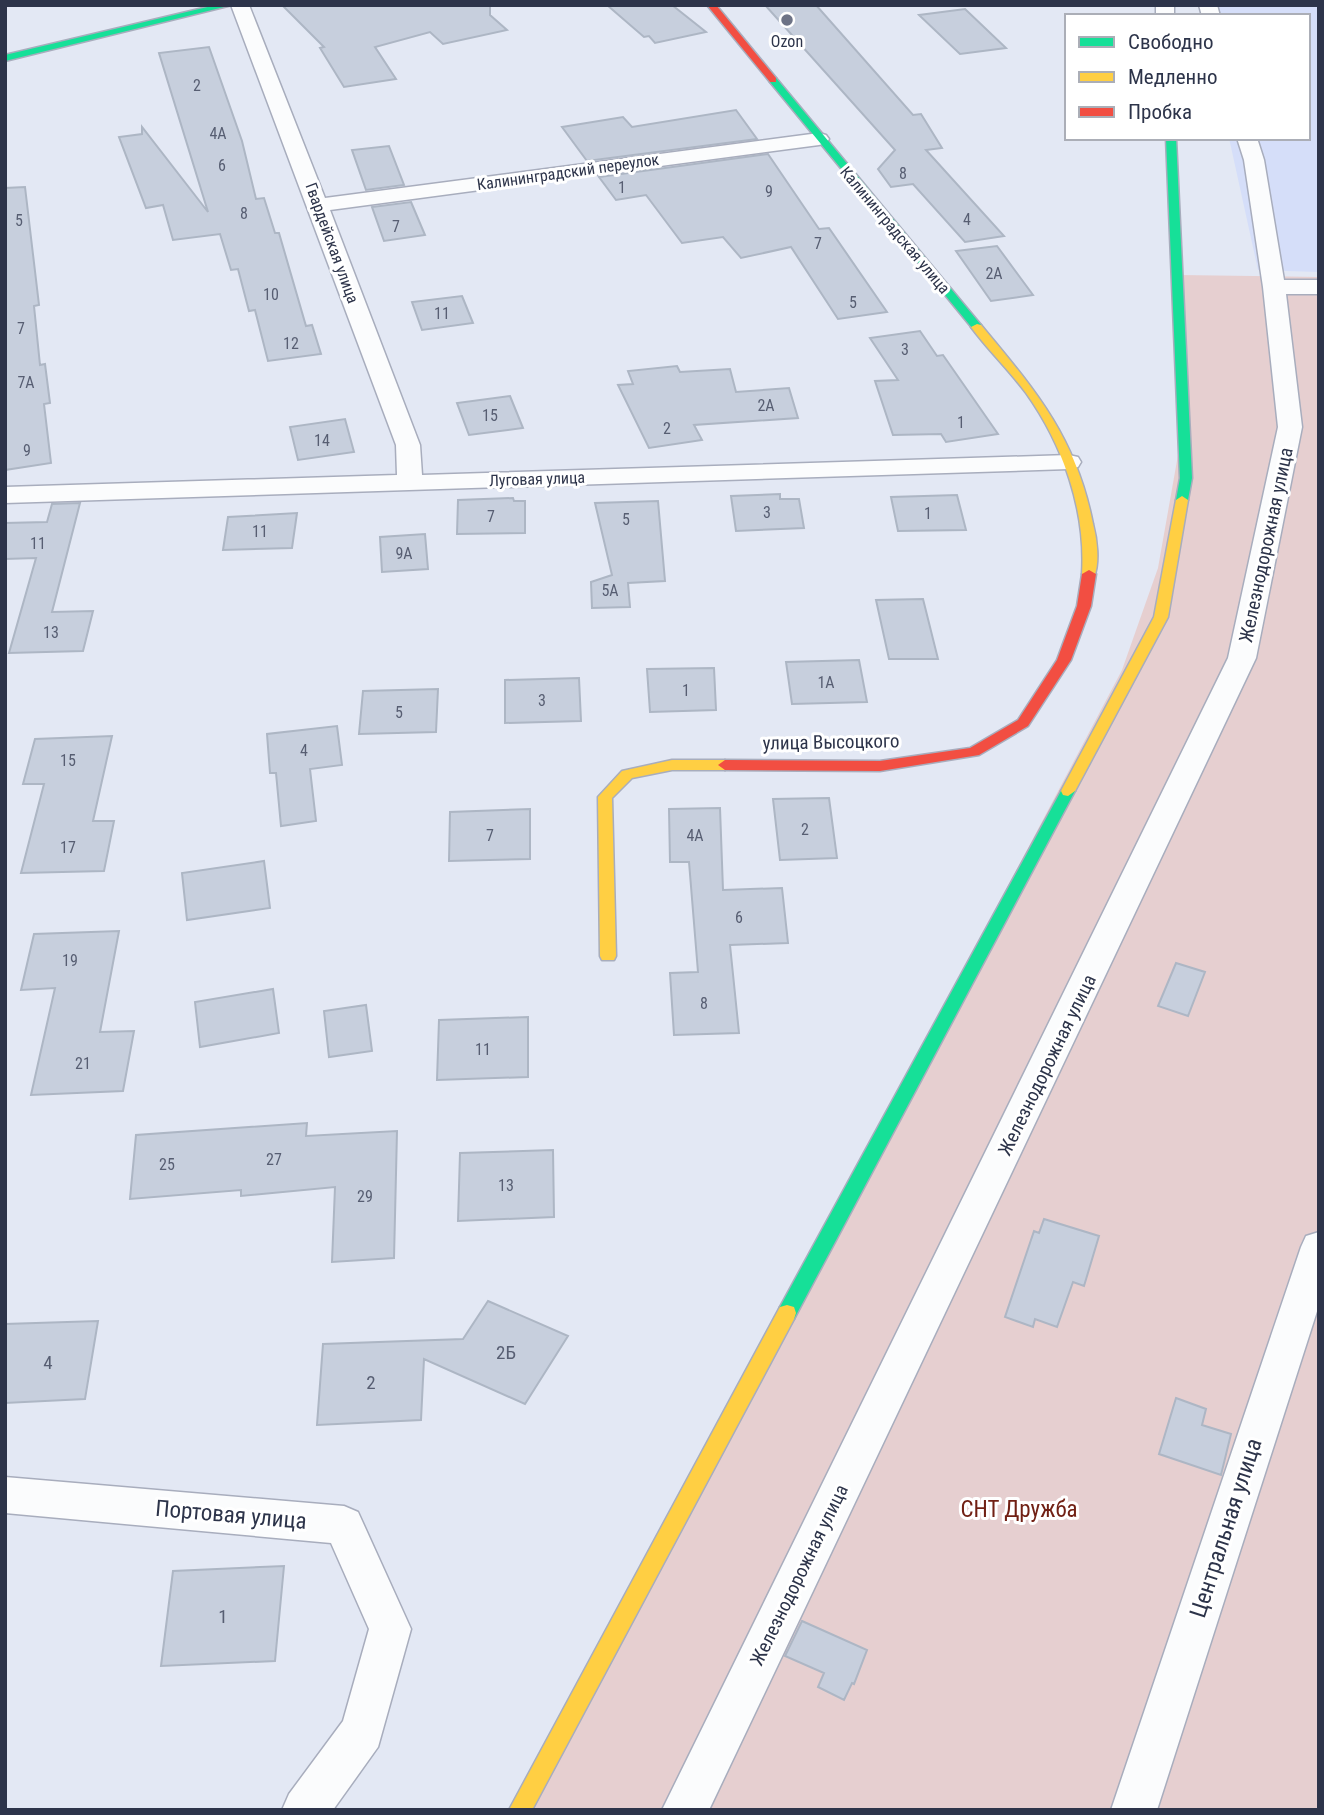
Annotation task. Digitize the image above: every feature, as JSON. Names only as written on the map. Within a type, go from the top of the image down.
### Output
[{"type":"street","points":[[5,58],[228,5]]},
{"type":"street","name":"Гвардейская улица","points":[[240,5],[408,445],[410,483]]},
{"type":"street","name":"Калининградская улица","points":[[711,5],[1036,399],[1069,462]]},
{"type":"street","name":"Калининградский переулок","points":[[318,205],[819,139]]},
{"type":"street","points":[[520,1810],[1161,617],[1186,478],[1171,140]]},
{"type":"street","name":"Железнодорожная улица","points":[[685,1810],[1242,658],[1269,540],[1290,427],[1274,287],[1254,160],[1248,140]]},
{"type":"street","points":[[1274,287],[1319,287]]},
{"type":"street","name":"Луговая улица","points":[[5,495],[1069,462]]},
{"type":"street","name":"улица Высоцкого","points":[[608,956],[605,797],[627,774],[672,765],[880,766],[974,752],[1023,723],[1064,660],[1084,606],[1091,561],[1088,516],[1069,462]]},
{"type":"street","name":"Центральная улица","points":[[1134,1810],[1319,1247]]},
{"type":"street","name":"Портовая улица","points":[[5,1495],[344,1525],[390,1629],[362,1732],[304,1810]]},
{"type":"shaded area","points":[[1200,5],[1319,5],[1319,272],[1258,270],[1229,140],[1310,140],[1310,14],[1202,14]]},
{"type":"green space","name":"СНТ Дружба","points":[[1179,275],[1319,277],[1319,1810],[520,1810],[1122,670],[1158,568],[1178,455]]},
{"type":"building","points":[[282,5],[490,5],[490,15],[507,30],[443,44],[430,32],[375,47],[396,79],[344,87],[320,48],[324,47]]},
{"type":"building","points":[[607,5],[672,5],[706,32],[655,43],[649,36],[644,37]]},
{"type":"building","points":[[765,5],[816,5],[913,115],[921,114],[942,148],[926,150],[1004,236],[965,242],[913,184],[891,187],[878,169],[895,150]]},
{"type":"building","points":[[965,9],[1006,48],[960,54],[919,15]]},
{"type":"building","points":[[209,47],[242,141],[256,199],[264,198],[275,233],[279,233],[306,326],[312,325],[321,354],[268,361],[255,310],[249,311],[238,269],[231,270],[220,234],[173,240],[163,205],[146,208],[119,137],[142,134],[142,127],[208,212],[159,53]]},
{"type":"building","points":[[736,110],[757,139],[587,161],[562,127],[623,117],[632,127]]},
{"type":"building","points":[[389,146],[404,185],[366,190],[352,150]]},
{"type":"building","points":[[768,154],[819,229],[829,228],[887,312],[838,319],[791,247],[741,258],[723,237],[682,243],[646,195],[616,200],[599,177]]},
{"type":"building","points":[[25,187],[39,305],[34,306],[40,365],[45,364],[50,403],[44,404],[51,463],[5,470],[5,188]]},
{"type":"building","points":[[411,202],[425,235],[384,241],[372,207]]},
{"type":"building","points":[[997,246],[1033,295],[991,301],[956,251]]},
{"type":"building","points":[[462,296],[473,323],[422,330],[412,302]]},
{"type":"building","points":[[920,331],[937,356],[943,355],[998,434],[946,442],[941,434],[893,435],[875,381],[898,380],[870,338]]},
{"type":"building","points":[[677,366],[680,372],[730,369],[736,392],[789,388],[798,418],[694,425],[702,440],[649,448],[618,385],[633,384],[628,371]]},
{"type":"building","points":[[510,396],[523,428],[469,435],[457,403]]},
{"type":"building","points":[[345,419],[354,452],[298,460],[290,427]]},
{"type":"building","points":[[780,494],[780,499],[799,499],[804,528],[736,531],[731,496]]},
{"type":"building","points":[[957,495],[966,530],[898,531],[891,497]]},
{"type":"building","points":[[513,498],[514,501],[525,501],[525,533],[457,534],[458,500]]},
{"type":"building","points":[[658,501],[665,581],[628,583],[630,607],[592,608],[591,582],[612,575],[595,503]]},
{"type":"building","points":[[80,503],[52,612],[93,611],[83,651],[9,653],[36,558],[5,559],[5,523],[47,522],[52,504]]},
{"type":"building","points":[[297,513],[292,548],[223,550],[228,517]]},
{"type":"building","points":[[425,534],[428,569],[382,572],[380,537]]},
{"type":"building","points":[[923,599],[938,659],[889,659],[876,600]]},
{"type":"building","points":[[859,660],[867,702],[792,704],[786,662]]},
{"type":"building","points":[[714,668],[716,710],[650,712],[647,669]]},
{"type":"building","points":[[579,678],[581,721],[505,723],[505,680]]},
{"type":"building","points":[[438,689],[436,732],[359,734],[363,691]]},
{"type":"building","points":[[337,726],[342,765],[310,769],[316,821],[281,826],[276,773],[270,773],[267,734]]},
{"type":"building","points":[[112,736],[93,821],[114,821],[104,871],[21,873],[44,784],[23,784],[35,739]]},
{"type":"building","points":[[829,798],[837,858],[780,860],[773,799]]},
{"type":"building","points":[[720,808],[723,890],[782,888],[788,943],[730,945],[739,1033],[674,1035],[670,973],[698,972],[689,862],[670,862],[669,809]]},
{"type":"building","points":[[530,809],[530,859],[449,861],[450,812]]},
{"type":"building","points":[[264,861],[270,908],[187,920],[182,873]]},
{"type":"building","points":[[119,931],[100,1032],[134,1031],[123,1091],[31,1095],[55,988],[21,990],[34,934]]},
{"type":"building","points":[[1176,963],[1205,972],[1188,1016],[1158,1006]]},
{"type":"building","points":[[273,989],[279,1033],[200,1047],[195,1002]]},
{"type":"building","points":[[366,1005],[372,1051],[329,1057],[324,1011]]},
{"type":"building","points":[[528,1017],[528,1077],[437,1080],[439,1020]]},
{"type":"building","points":[[307,1123],[306,1136],[397,1131],[394,1258],[332,1262],[335,1187],[241,1196],[241,1190],[130,1199],[136,1135]]},
{"type":"building","points":[[553,1150],[554,1217],[458,1221],[460,1153]]},
{"type":"building","points":[[1044,1219],[1099,1236],[1084,1286],[1073,1282],[1057,1327],[1035,1319],[1033,1327],[1005,1317],[1034,1231],[1039,1233]]},
{"type":"building","points":[[488,1301],[568,1336],[525,1404],[424,1359],[421,1420],[317,1425],[323,1344],[463,1339]]},
{"type":"building","points":[[98,1321],[85,1399],[5,1403],[5,1324]]},
{"type":"building","points":[[1176,1398],[1206,1409],[1202,1425],[1231,1434],[1221,1475],[1159,1454]]},
{"type":"building","points":[[284,1566],[275,1661],[161,1666],[173,1571]]},
{"type":"building","points":[[802,1621],[867,1650],[854,1684],[852,1683],[844,1700],[818,1687],[824,1673],[785,1656]]},
{"type":"traffic: fast","points":[[5,58],[228,5]]},
{"type":"traffic: fast","points":[[773,80],[977,327]]},
{"type":"traffic: fast","points":[[1171,140],[1186,478],[1182,500]]},
{"type":"traffic: fast","points":[[787,1313],[1068,791]]},
{"type":"traffic: slow","points":[[977,327],[1035,398],[1058,436],[1084,506],[1090,553],[1089,574]]},
{"type":"traffic: slow","points":[[1068,791],[1161,617],[1182,500]]},
{"type":"traffic: slow","points":[[608,956],[605,797],[627,774],[672,765],[725,765]]},
{"type":"traffic: slow","points":[[520,1810],[787,1313]]},
{"type":"traffic: jam","points":[[711,5],[773,80]]},
{"type":"traffic: jam","points":[[725,765],[880,766],[974,752],[1023,723],[1064,660],[1084,606],[1089,574]]},
{"type":"place","name":"Ozon","points":[[787,20]]}]
